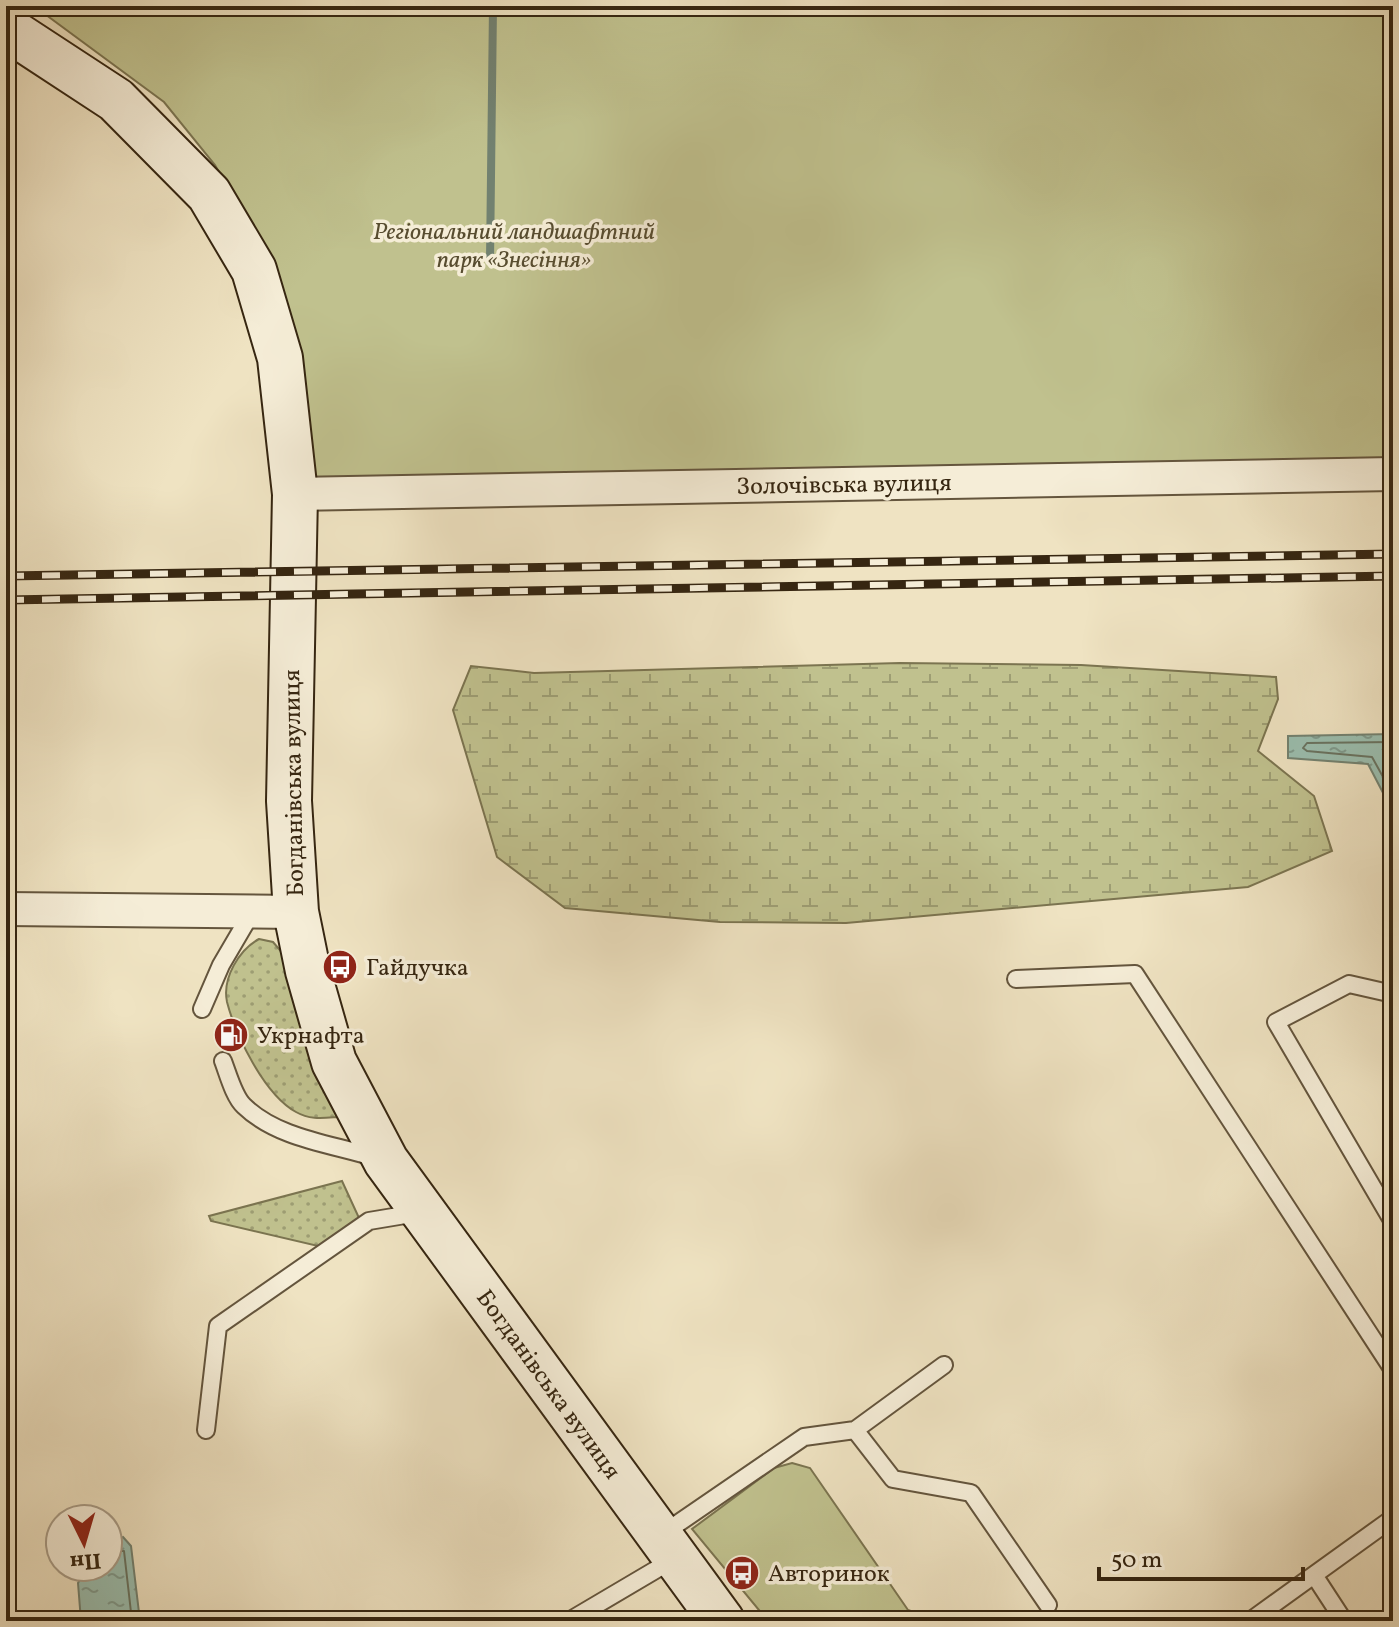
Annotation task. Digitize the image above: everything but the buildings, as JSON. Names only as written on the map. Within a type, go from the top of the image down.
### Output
[{"type":"main road","name":"Богданівська вулиця","points":[[6,28],[116,100],[209,194],[254,270],[275,343],[295,494],[289,801],[296,912],[308,971],[334,1062],[386,1161],[722,1621]]},
{"type":"street","name":"Золочівська вулиця","points":[[295,494],[1393,474]]},
{"type":"street","points":[[6,909],[296,912]]},
{"type":"lane","points":[[202,1009],[221,965],[252,912]]},
{"type":"lane","points":[[1016,979],[1135,974],[1393,1370]]},
{"type":"lane","points":[[1393,994],[1349,984],[1276,1022],[1393,1222]]},
{"type":"lane","points":[[223,1061],[242,1105],[295,1137],[330,1143],[386,1161]]},
{"type":"lane","points":[[206,1430],[218,1326],[369,1221],[423,1212]]},
{"type":"lane","points":[[569,1621],[804,1437],[855,1430],[944,1365]]},
{"type":"lane","points":[[855,1430],[893,1479],[971,1493],[1048,1605]]},
{"type":"lane","points":[[1250,1621],[1393,1518]]},
{"type":"lane","points":[[1314,1575],[1344,1621]]},
{"type":"green space","name":"Регіональний ландшафтний парк «Знесіння»","points":[[34,6],[1393,6],[1393,461],[333,489],[311,473],[245,217],[215,165],[164,102]]},
{"type":"green space","points":[[900,663],[1081,665],[1276,677],[1278,699],[1258,751],[1314,796],[1332,851],[1248,887],[846,923],[720,922],[565,908],[497,857],[453,710],[471,666],[534,673]]},
{"type":"green space","points":[[259,939],[273,942],[285,956],[338,1117],[306,1116],[284,1104],[262,1078],[237,1031],[227,1002],[227,984],[239,957]]},
{"type":"green space","points":[[342,1181],[359,1218],[318,1246],[211,1221],[209,1216]]},
{"type":"green space","points":[[792,1463],[810,1468],[908,1610],[938,1621],[768,1621],[692,1529],[774,1468]]},
{"type":"water","points":[[1393,734],[1393,812],[1368,764],[1288,758],[1288,736]]},
{"type":"water","points":[[124,1538],[131,1546],[140,1621],[81,1621],[78,1583],[124,1583]]},
{"type":"waterway","points":[[490,261],[493,6]]},
{"type":"railway","points":[[6,576],[1393,554]]},
{"type":"railway","points":[[6,600],[1393,576]]},
{"type":"place","name":"Гайдучка","points":[[340,967]]},
{"type":"place","name":"Укрнафта","points":[[231,1035]]},
{"type":"place","name":"Авторинок","points":[[742,1573]]}]
